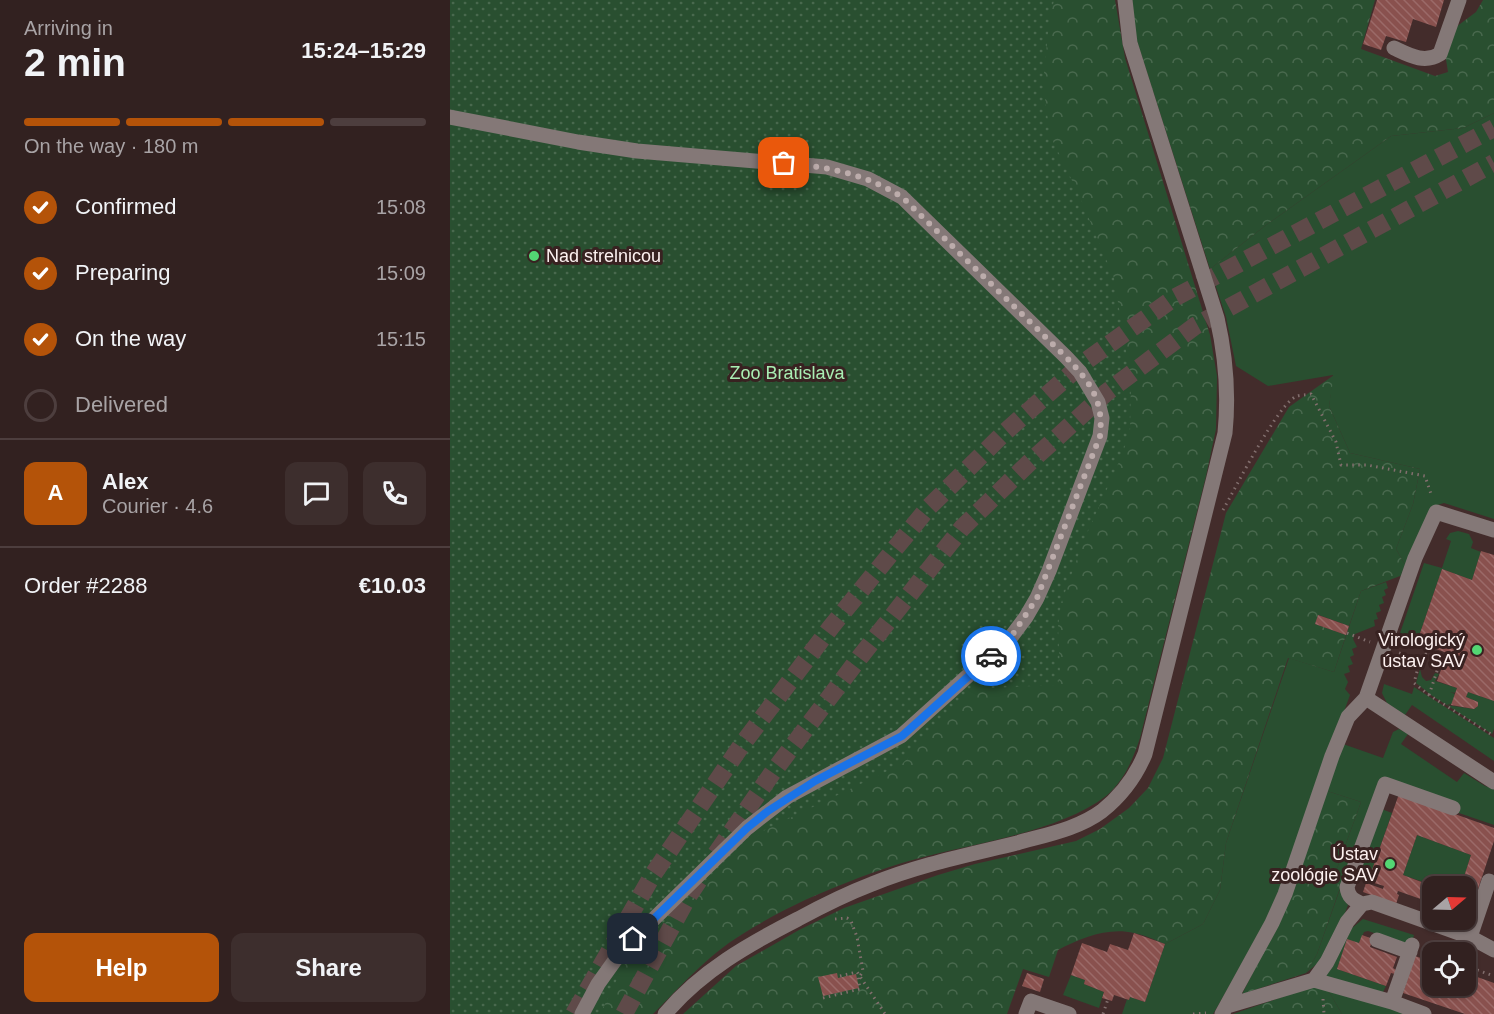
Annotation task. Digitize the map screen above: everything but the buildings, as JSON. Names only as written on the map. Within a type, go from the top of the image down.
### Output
[{"type":"street","points":[[665,1014],[693,985],[715,967],[756,941],[820,908],[873,883],[1073,826],[1100,812],[1124,791],[1137,773],[1145,754],[1225,433],[1228,382],[1224,348],[1217,318],[1130,43],[1125,0]]},
{"type":"street","points":[[1394,48],[1415,58],[1434,58],[1440,54],[1459,0]]},
{"type":"street","points":[[450,117],[636,151],[826,167],[868,178],[909,203],[1066,357],[1090,387],[1098,402],[1102,418],[1095,452],[1049,571],[1037,598],[1011,637],[902,736],[787,797],[747,828],[623,949],[607,969],[582,1014]]},
{"type":"street","points":[[1221,1010],[1272,923],[1285,894],[1332,756],[1348,717],[1366,698],[1435,506],[1494,530]]},
{"type":"street","points":[[1366,698],[1494,782]]},
{"type":"street","points":[[1453,808],[1385,784],[1347,887],[1348,895],[1362,904],[1372,902],[1470,937],[1494,950]]},
{"type":"street","points":[[1470,937],[1489,881]]},
{"type":"street","points":[[1314,980],[1327,962],[1347,922],[1362,904]]},
{"type":"street","points":[[1377,940],[1411,948],[1392,1002]]},
{"type":"street","points":[[1221,1010],[1314,980],[1392,1002],[1424,1014]]},
{"type":"street","points":[[1026,1014],[1031,1001],[1069,1014]]},
{"type":"path","points":[[1223,511],[1266,434],[1286,405],[1295,396],[1311,394],[1336,442],[1341,465],[1366,465],[1425,476],[1435,506]]},
{"type":"path","points":[[1347,633],[1420,660]]},
{"type":"path","points":[[1429,695],[1442,660],[1426,654],[1420,660],[1414,683],[1429,695],[1494,736]]},
{"type":"path","points":[[820,908],[826,921],[843,917],[851,921],[861,952],[863,971],[858,977]]},
{"type":"path","points":[[1476,970],[1494,976]]},
{"type":"path","points":[[823,998],[860,989],[857,972],[840,976]]},
{"type":"path","points":[[858,977],[885,1014]]},
{"type":"path","points":[[1102,1014],[1108,999]]},
{"type":"path","points":[[1193,1014],[1221,1010]]},
{"type":"green space","name":"Zoo Bratislava","points":[[450,0],[1115,0],[1125,58],[1210,335],[1217,376],[1216,429],[1140,738],[1131,762],[1118,784],[1106,796],[1087,808],[1041,828],[888,867],[797,904],[749,930],[717,952],[653,1014],[588,1014]]},
{"type":"green space","name":"Zoo Bratislava","points":[[450,0],[1054,0],[1049,23],[1043,84],[1050,135],[1079,195],[1114,278],[1131,381],[1130,432],[1084,540],[1061,603],[1058,627],[1060,672],[1058,685],[990,688],[977,685],[902,764],[763,831],[627,959],[600,1014],[450,1014]]},
{"type":"green space","points":[[1132,0],[1375,0],[1361,49],[1435,76],[1448,72],[1445,53],[1452,30],[1476,12],[1483,0],[1494,0],[1494,113],[1463,128],[1391,136],[1266,225],[1210,269],[1136,38]]},
{"type":"green space","points":[[1494,113],[1494,519],[1444,503],[1431,507],[1405,576],[1400,576],[1405,565],[1396,549],[1413,504],[1420,469],[1350,453],[1329,406],[1333,375],[1268,386],[1236,366],[1226,317],[1210,269],[1266,225],[1391,136],[1463,128]]},
{"type":"green space","points":[[1334,375],[1329,406],[1350,453],[1420,469],[1413,504],[1396,549],[1405,565],[1400,576],[1361,591],[1349,626],[1319,615],[1315,624],[1346,635],[1334,672],[1288,658],[1226,843],[1220,890],[1203,924],[1165,944],[1138,934],[1114,931],[1085,938],[1058,950],[1049,977],[1023,969],[1007,1014],[683,1014],[736,966],[799,930],[844,908],[975,864],[1076,841],[1100,829],[1129,808],[1148,788],[1163,758],[1226,513],[1289,407]]},
{"type":"green space","points":[[1458,531],[1469,534],[1473,542],[1471,548],[1481,552],[1472,580],[1442,569],[1417,642],[1399,636],[1424,563],[1442,568],[1451,541],[1446,539],[1450,533]]},
{"type":"green space","points":[[1386,582],[1388,588],[1384,590],[1386,595],[1382,597],[1384,603],[1379,605],[1381,611],[1376,613],[1378,619],[1374,620],[1375,626],[1355,634],[1353,639],[1357,647],[1352,649],[1354,655],[1350,657],[1353,664],[1348,666],[1350,672],[1344,674],[1348,682],[1345,689],[1350,695],[1282,883],[1266,920],[1213,1014],[1122,1014],[1127,999],[1129,1000],[1130,997],[1145,1002],[1165,944],[1203,924],[1220,890],[1226,843],[1289,658],[1334,672],[1361,591]]},
{"type":"green space","points":[[1420,669],[1426,681],[1431,680],[1435,673],[1439,674],[1435,681],[1457,688],[1455,693],[1450,692],[1455,694],[1452,704],[1447,705],[1416,683]]},
{"type":"green space","points":[[1384,684],[1412,694],[1414,687],[1494,738],[1494,761],[1412,705],[1405,715],[1387,703],[1382,693]]},
{"type":"green space","points":[[1468,692],[1494,701],[1492,734],[1447,705],[1474,709],[1478,706],[1478,702],[1466,697]]},
{"type":"green space","points":[[1399,729],[1408,734],[1401,744],[1457,782],[1464,773],[1494,789],[1494,825],[1456,812],[1382,779],[1344,900],[1348,905],[1345,913],[1323,959],[1306,973],[1317,954],[1341,886],[1332,882],[1361,802],[1327,791],[1343,744],[1383,758],[1393,732]]},
{"type":"green space","points":[[1327,791],[1361,802],[1332,882],[1341,885],[1317,954],[1306,973],[1242,994],[1286,908]]},
{"type":"green space","points":[[1379,808],[1392,813],[1368,881],[1355,876]]},
{"type":"green space","points":[[1417,835],[1471,855],[1464,876],[1422,876],[1422,882],[1403,875]]},
{"type":"green space","points":[[1363,919],[1414,935],[1412,942],[1407,944],[1368,931],[1364,932],[1359,943],[1347,940],[1337,969],[1386,986],[1382,994],[1325,978],[1352,928]]},
{"type":"green space","points":[[1071,975],[1085,980],[1084,984],[1104,992],[1099,1008],[1063,995]]},
{"type":"green space","points":[[1317,985],[1326,987],[1342,1014],[1233,1014]]},
{"type":"green space","points":[[1326,987],[1410,1014],[1342,1014]]},
{"type":"tunnel","points":[[574,1014],[652,876],[741,746],[831,627],[928,508],[1005,432],[1083,363],[1174,298],[1494,128]]},
{"type":"tunnel","points":[[716,854],[773,772],[962,528],[1107,392],[1195,326],[1494,163]]},
{"type":"tunnel","points":[[624,1014],[701,877]]},
{"type":"way so far","points":[[784,163],[826,167],[868,178],[902,197],[1066,357],[1080,372],[1098,402],[1102,418],[1100,436],[1049,571],[1026,617],[1011,637],[991,656]]},
{"type":"place","name":"Nad strelnicou","points":[[534,256]]},
{"type":"place","name":"Virologický ústav SAV","points":[[1477,650]]},
{"type":"place","name":"Ústav zoológie SAV","points":[[1390,864]]},
{"type":"route","points":[[633,939],[747,828],[768,811],[815,781],[902,736],[991,656]]}]
